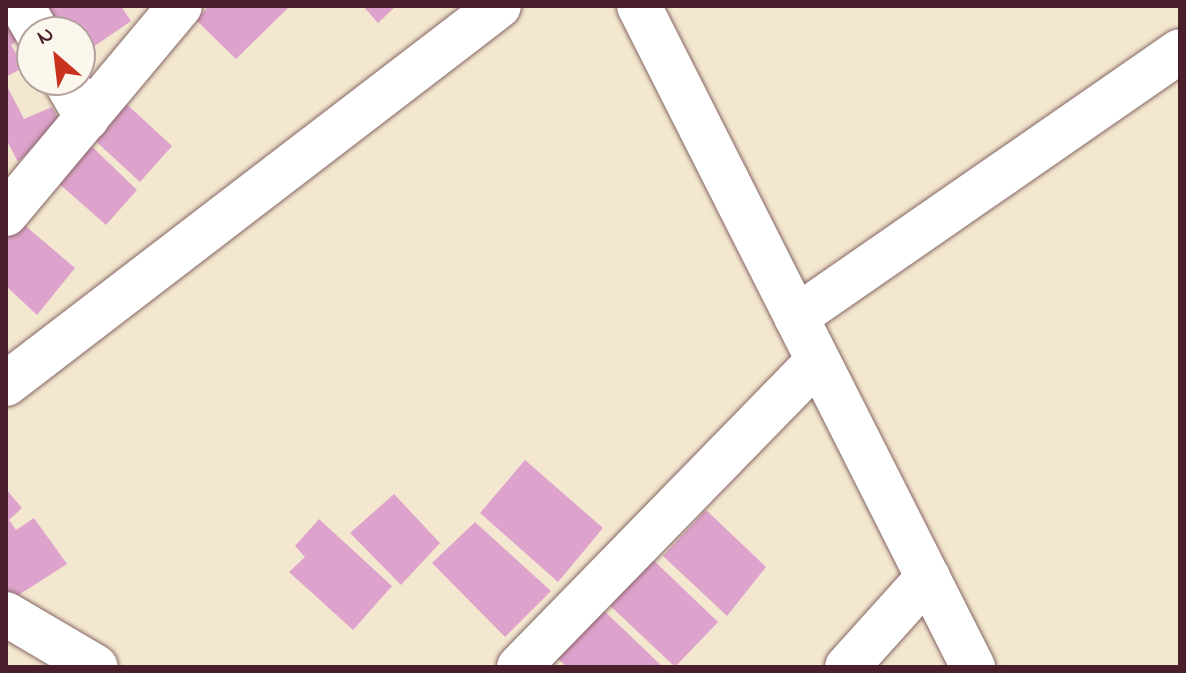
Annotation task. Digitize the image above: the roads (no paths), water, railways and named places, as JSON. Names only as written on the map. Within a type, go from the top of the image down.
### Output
[{"type":"street","points":[[6,214],[180,6]]},
{"type":"street","points":[[11,368],[499,6]]},
{"type":"street","points":[[639,6],[973,667]]},
{"type":"street","points":[[796,317],[1180,51]]},
{"type":"street","points":[[74,96],[87,118]]},
{"type":"street","points":[[519,667],[818,361]]},
{"type":"street","points":[[847,667],[928,577]]},
{"type":"street","points":[[6,614],[96,667]]}]
